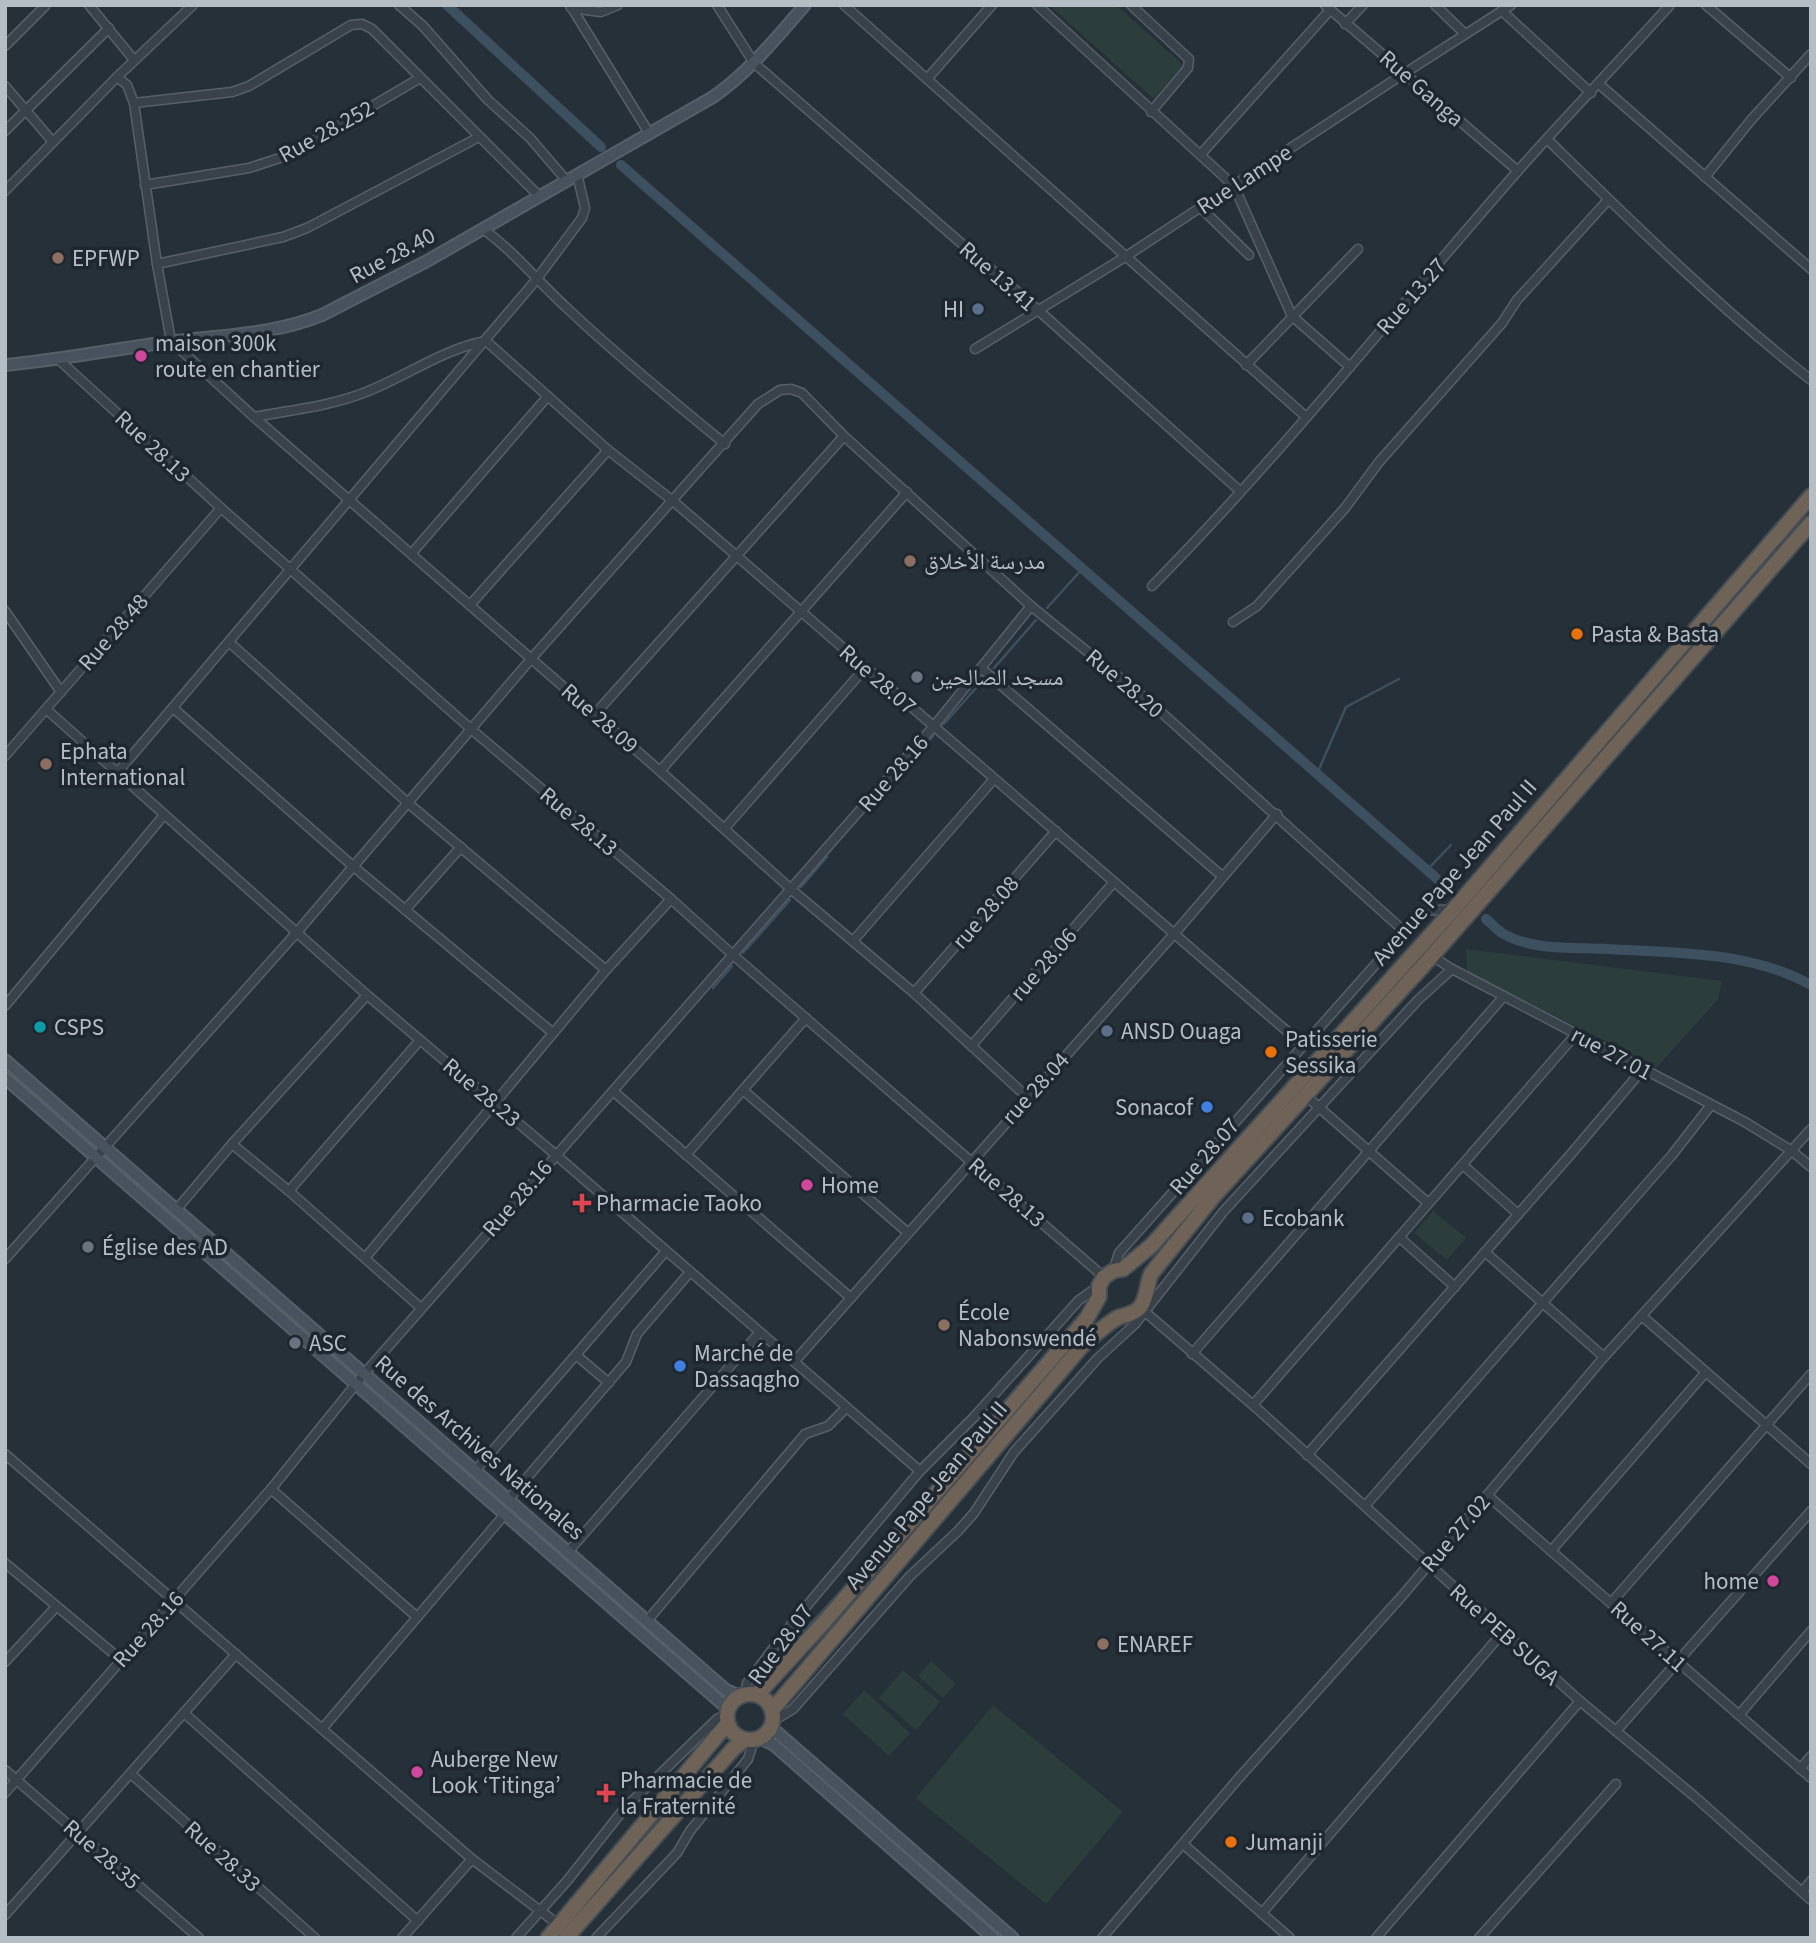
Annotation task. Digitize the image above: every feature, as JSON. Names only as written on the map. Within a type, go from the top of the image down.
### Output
[{"type":"highway","name":"Avenue Pape Jean Paul II","points":[[563,1931],[727,1716],[731,1702],[748,1695],[835,1610],[1079,1328],[1108,1280],[1151,1246],[1454,909],[1811,496]]},
{"type":"highway","name":"Avenue Pape Jean Paul II","points":[[548,1938],[563,1931],[733,1749],[753,1739],[772,1719],[1082,1346],[1121,1316],[1142,1310],[1145,1288],[1151,1273],[1213,1197],[1432,957],[1811,523]]},
{"type":"highway","points":[[1121,1316],[1106,1310],[1108,1280],[1138,1275],[1145,1288]]},
{"type":"highway","points":[[748,1695],[767,1700],[772,1719]]},
{"type":"highway","points":[[727,1716],[734,1735],[753,1739]]},
{"type":"street","points":[[5,46],[46,5]]},
{"type":"street","points":[[89,5],[134,60]]},
{"type":"street","points":[[5,191],[134,60],[193,5]]},
{"type":"street","points":[[399,5],[423,26],[488,100],[530,138],[566,180]]},
{"type":"street","points":[[571,7],[601,12],[618,5]]},
{"type":"street","name":"Rue 13.41","points":[[717,5],[754,63],[1038,310],[1240,491]]},
{"type":"street","name":"Rue 28.40","points":[[5,365],[171,341],[245,334],[304,323],[427,261],[713,97],[731,85],[754,63],[805,5]]},
{"type":"street","points":[[844,5],[1306,416]]},
{"type":"street","points":[[927,79],[992,5]]},
{"type":"street","points":[[1037,5],[1234,186],[1292,316],[1350,368]]},
{"type":"street","points":[[1131,5],[1189,59],[1188,68],[1151,111]]},
{"type":"street","points":[[1345,24],[1363,5]]},
{"type":"street","points":[[1435,5],[1465,34]]},
{"type":"street","name":"Rue Lampe","points":[[975,349],[1125,257],[1511,5]]},
{"type":"street","name":"Rue 13.27","points":[[1152,586],[1350,368],[1518,171],[1670,5]]},
{"type":"street","points":[[1706,5],[1791,78]]},
{"type":"street","points":[[571,7],[649,133]]},
{"type":"street","points":[[1200,154],[1327,8]]},
{"type":"street","name":"Rue Ganga","points":[[1327,8],[1518,171]]},
{"type":"street","points":[[1502,12],[1591,93]]},
{"type":"street","points":[[134,103],[232,92],[249,86],[351,25],[362,24],[372,29],[539,196]]},
{"type":"street","points":[[5,131],[109,28]]},
{"type":"street","points":[[1705,177],[1751,120],[1811,54]]},
{"type":"street","points":[[117,77],[127,85],[134,103],[171,341]]},
{"type":"street","name":"Rue 28.252","points":[[145,185],[269,163],[289,155],[420,78]]},
{"type":"street","points":[[1599,84],[1811,269]]},
{"type":"street","points":[[5,86],[53,142]]},
{"type":"street","points":[[157,264],[283,237],[307,228],[479,137]]},
{"type":"street","points":[[1548,140],[1608,201],[1746,327],[1811,380]]},
{"type":"street","points":[[118,772],[536,281],[582,219],[585,208],[577,174]]},
{"type":"street","points":[[1233,622],[1257,606],[1345,508],[1379,462],[1502,323],[1517,300],[1608,201]]},
{"type":"street","points":[[1200,207],[1249,256]]},
{"type":"street","points":[[5,1259],[298,932],[531,659],[724,443],[624,361],[536,281],[512,252],[483,229]]},
{"type":"street","points":[[1247,365],[1358,249]]},
{"type":"street","name":"Rue 28.09","points":[[171,341],[792,890],[914,993],[1027,1097]]},
{"type":"street","points":[[254,417],[323,404],[363,393],[405,376],[444,354],[485,341]]},
{"type":"street","name":"Rue 28.07","points":[[485,341],[608,450],[673,501],[1303,1045]]},
{"type":"street","name":"Rue 28.13","points":[[58,359],[221,508],[471,729],[671,899],[733,956],[1108,1280]]},
{"type":"street","name":"Rue 28.20","points":[[724,443],[758,404],[780,390],[791,389],[802,393],[844,436],[1031,606],[1152,704],[1405,932]]},
{"type":"street","points":[[412,553],[548,396]]},
{"type":"street","points":[[595,715],[844,436]]},
{"type":"street","points":[[470,605],[608,450]]},
{"type":"street","points":[[660,771],[906,492]]},
{"type":"street","name":"Rue 28.48","points":[[5,756],[221,508]]},
{"type":"street","name":"Rue 28.16","points":[[5,1793],[271,1489],[421,1308],[934,726],[1031,606]]},
{"type":"street","points":[[5,611],[61,692]]},
{"type":"street","points":[[229,642],[408,803],[606,970]]},
{"type":"street","points":[[724,828],[865,668]]},
{"type":"street","points":[[981,668],[1222,876]]},
{"type":"street","points":[[173,708],[354,867],[553,1033]]},
{"type":"street","name":"Rue 28.23","points":[[46,709],[367,995],[556,1155],[920,1472]]},
{"type":"street","points":[[853,941],[994,779]]},
{"type":"street","name":"rue 28.04","points":[[794,1362],[1277,814]]},
{"type":"street","points":[[5,1006],[164,815]]},
{"type":"street","name":"rue 28.08","points":[[914,993],[1056,831]]},
{"type":"street","points":[[405,910],[461,847]]},
{"type":"street","name":"rue 28.06","points":[[971,1045],[1114,882]]},
{"type":"street","points":[[365,1258],[606,970],[671,899]]},
{"type":"street","name":"Rue 28.07","points":[[748,1695],[747,1683],[794,1621],[920,1472],[974,1417],[1079,1300],[1108,1280],[1119,1253],[1423,911],[1454,909]]},
{"type":"street","name":"rue 27.01","points":[[1432,957],[1452,970],[1766,1134],[1792,1151]]},
{"type":"street","points":[[1013,1938],[772,1719],[793,1709],[911,1576],[958,1531],[974,1513],[1014,1452],[1142,1310],[1223,1212],[1418,1000],[1452,970]]},
{"type":"street","points":[[176,1210],[367,995]]},
{"type":"street","points":[[1192,1354],[1504,996]]},
{"type":"street","points":[[686,1155],[806,1018]]},
{"type":"street","points":[[1252,1405],[1577,1033]]},
{"type":"street","points":[[289,1191],[420,1040]]},
{"type":"street","name":"Rue des Archives Nationales","points":[[5,1060],[726,1690],[748,1695]]},
{"type":"street","points":[[1307,1455],[1643,1069]]},
{"type":"street","name":"Rue des Archives Nationales","points":[[5,1078],[505,1514],[727,1716]]},
{"type":"street","points":[[743,1090],[907,1232]]},
{"type":"street","points":[[613,1091],[850,1298]]},
{"type":"street","points":[[1305,1095],[1428,1203]]},
{"type":"street","points":[[1365,1506],[1672,1155],[1711,1105]]},
{"type":"street","name":"Rue 27.02","points":[[1102,1938],[1428,1565],[1604,1357],[1811,1129]]},
{"type":"street","points":[[232,1144],[421,1308]]},
{"type":"street","points":[[1792,1151],[1811,1167]]},
{"type":"street","points":[[1463,1165],[1518,1214]]},
{"type":"street","points":[[1399,1237],[1455,1287]]},
{"type":"street","points":[[475,1471],[666,1251]]},
{"type":"street","points":[[1485,1252],[1604,1357]]},
{"type":"street","points":[[508,1500],[609,1382],[628,1358],[637,1334],[690,1272]]},
{"type":"street","name":"Rue PEB SUGA","points":[[1142,1310],[1252,1405],[1580,1701],[1705,1805],[1811,1900]]},
{"type":"street","points":[[1642,1316],[1811,1464]]},
{"type":"street","points":[[568,1552],[759,1332]]},
{"type":"street","points":[[576,1355],[609,1382]]},
{"type":"street","points":[[1551,1551],[1706,1372]]},
{"type":"street","points":[[1611,1603],[1811,1374]]},
{"type":"street","points":[[647,1621],[805,1434],[828,1426],[846,1408]]},
{"type":"street","points":[[5,1454],[472,1859],[541,1910],[563,1931]]},
{"type":"street","points":[[271,1489],[417,1617]]},
{"type":"street","name":"Rue 27.11","points":[[1487,1495],[1811,1778]]},
{"type":"street","points":[[1616,1731],[1811,1511]]},
{"type":"street","points":[[322,1729],[505,1514]]},
{"type":"street","points":[[5,1563],[120,1659]]},
{"type":"street","points":[[5,1662],[56,1607]]},
{"type":"street","points":[[1739,1715],[1811,1631]]},
{"type":"street","points":[[1262,1913],[1503,1632]]},
{"type":"street","points":[[5,1915],[236,1654]]},
{"type":"street","points":[[1376,1938],[1580,1701]]},
{"type":"street","points":[[184,1713],[418,1921]]},
{"type":"street","points":[[516,1938],[582,1864],[624,1810],[717,1719],[727,1716]]},
{"type":"street","points":[[596,1938],[677,1853],[690,1831],[748,1759],[753,1739],[774,1745],[993,1938]]},
{"type":"street","points":[[1800,1769],[1811,1756]]},
{"type":"street","name":"Rue 28.35","points":[[5,1770],[199,1938]]},
{"type":"street","name":"Rue 28.33","points":[[131,1774],[315,1938]]},
{"type":"street","points":[[1479,1938],[1616,1784]]},
{"type":"street","points":[[1183,1844],[1290,1938]]},
{"type":"street","points":[[402,1938],[472,1859]]},
{"type":"street","points":[[1802,1892],[1811,1881]]},
{"type":"green space","points":[[1049,5],[1116,5],[1183,65],[1154,99]]},
{"type":"green space","points":[[1466,949],[1722,981],[1718,999],[1657,1067],[1467,972]]},
{"type":"green space","points":[[1433,1211],[1466,1238],[1447,1260],[1414,1233]]},
{"type":"green space","points":[[931,1661],[956,1684],[943,1698],[918,1676]]},
{"type":"green space","points":[[903,1670],[940,1702],[916,1730],[879,1698]]},
{"type":"green space","points":[[864,1690],[910,1733],[889,1756],[843,1714]]},
{"type":"green space","points":[[993,1705],[1123,1812],[1046,1904],[916,1798]]},
{"type":"waterway","points":[[447,5],[601,147]]},
{"type":"waterway","points":[[621,165],[1451,891]]},
{"type":"waterway","points":[[1047,608],[1082,569]]},
{"type":"waterway","points":[[994,668],[1036,620]]},
{"type":"waterway","points":[[1317,774],[1346,707],[1399,679]]},
{"type":"waterway","points":[[944,724],[983,680]]},
{"type":"waterway","points":[[928,742],[933,736]]},
{"type":"waterway","points":[[1427,870],[1451,845]]},
{"type":"waterway","points":[[801,887],[827,857]]},
{"type":"waterway","points":[[743,953],[790,900]]},
{"type":"waterway","points":[[1486,919],[1502,933],[1526,943],[1553,947],[1712,956],[1763,966],[1811,985]]},
{"type":"waterway","points":[[713,988],[732,966]]},
{"type":"waterway","points":[[769,1668],[846,1586]]},
{"type":"place","name":"EPFWP","points":[[58,258]]},
{"type":"place","name":"HI","points":[[978,309]]},
{"type":"place","name":"maison 300k route en chantier","points":[[141,356]]},
{"type":"place","name":"مدرسة الأخلاق","points":[[910,561]]},
{"type":"place","name":"Pasta & Basta","points":[[1577,634]]},
{"type":"place","name":"مسجد الصالحين","points":[[917,677]]},
{"type":"place","name":"Ephata International","points":[[46,764]]},
{"type":"place","name":"CSPS","points":[[40,1027]]},
{"type":"place","name":"ANSD Ouaga","points":[[1107,1031]]},
{"type":"place","name":"Patisserie Sessika","points":[[1271,1052]]},
{"type":"place","name":"Sonacof","points":[[1207,1107]]},
{"type":"place","name":"Home","points":[[807,1185]]},
{"type":"place","name":"Pharmacie Taoko","points":[[582,1203]]},
{"type":"place","name":"Ecobank","points":[[1248,1218]]},
{"type":"place","name":"Église des AD","points":[[88,1247]]},
{"type":"place","name":"École Nabonswendé","points":[[944,1325]]},
{"type":"place","name":"ASC","points":[[295,1343]]},
{"type":"place","name":"Marché de Dassaqgho","points":[[680,1366]]},
{"type":"place","name":"home","points":[[1773,1581]]},
{"type":"place","name":"ENAREF","points":[[1103,1644]]},
{"type":"place","name":"Auberge New Look ‘Titinga’","points":[[417,1772]]},
{"type":"place","name":"Pharmacie de la Fraternité","points":[[606,1793]]},
{"type":"place","name":"Jumanji","points":[[1231,1842]]}]
